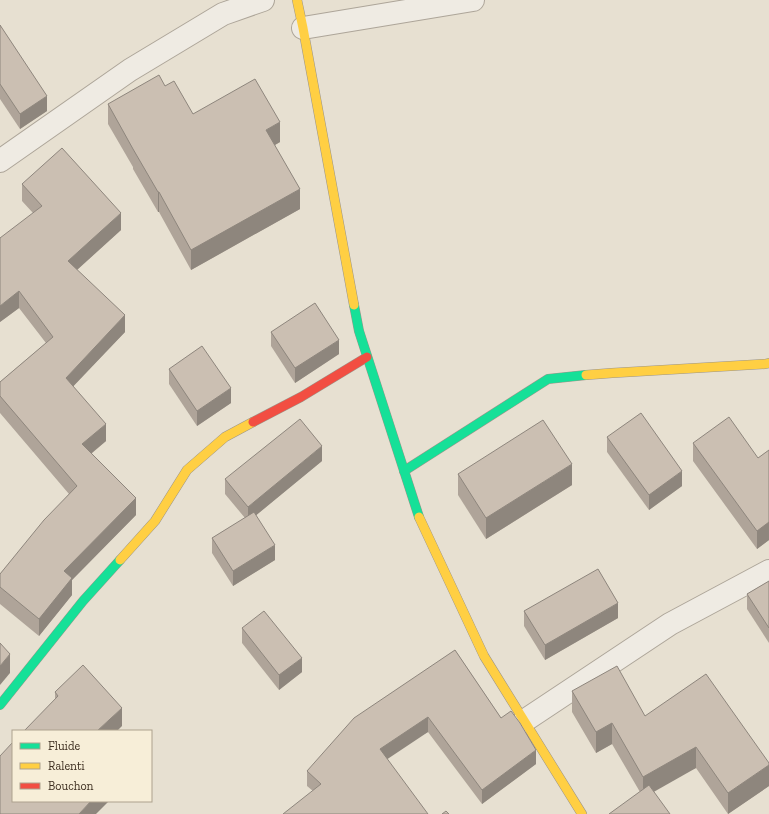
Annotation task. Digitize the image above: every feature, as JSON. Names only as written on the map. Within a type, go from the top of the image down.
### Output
[{"type":"street","points":[[0,161],[130,70],[223,14],[263,0]]},
{"type":"street","points":[[297,0],[359,330],[418,515],[484,656],[582,814]]},
{"type":"street","points":[[303,28],[473,0]]},
{"type":"street","points":[[0,704],[84,601],[155,521],[187,470],[225,437],[301,397],[367,357]]},
{"type":"street","points":[[404,470],[548,379],[769,363]]},
{"type":"street","points":[[524,720],[670,624],[769,571]]},
{"type":"building","points":[[0,25],[47,96],[20,114],[0,84]]},
{"type":"building","points":[[159,75],[165,86],[174,81],[193,114],[255,79],[280,122],[266,130],[300,189],[191,250],[108,104]]},
{"type":"building","points":[[62,148],[121,213],[68,261],[125,315],[66,378],[106,424],[82,444],[136,498],[64,571],[72,578],[39,619],[0,587],[0,574],[44,520],[77,486],[0,396],[0,382],[53,337],[19,291],[0,306],[0,238],[42,206],[22,184]]},
{"type":"building","points":[[315,303],[339,340],[295,368],[271,332]]},
{"type":"building","points":[[202,346],[231,388],[197,411],[169,369]]},
{"type":"building","points":[[641,413],[682,471],[649,495],[607,437]]},
{"type":"building","points":[[729,417],[758,458],[769,450],[769,522],[757,531],[693,443]]},
{"type":"building","points":[[300,419],[322,446],[248,507],[225,479]]},
{"type":"building","points":[[543,420],[572,464],[486,518],[458,474]]},
{"type":"building","points":[[254,512],[275,545],[233,571],[212,538]]},
{"type":"building","points":[[598,569],[618,603],[545,645],[524,611]]},
{"type":"building","points":[[769,581],[769,628],[747,594]]},
{"type":"building","points":[[264,611],[302,658],[279,675],[242,628]]},
{"type":"building","points":[[0,643],[10,654],[0,666]]},
{"type":"building","points":[[455,650],[501,718],[511,711],[536,750],[482,790],[428,717],[380,749],[428,814],[283,814],[321,784],[307,771],[354,718]]},
{"type":"building","points":[[83,665],[122,708],[98,730],[25,730],[58,696],[55,692]]},
{"type":"building","points":[[617,666],[645,716],[706,674],[769,765],[728,793],[696,747],[643,777],[612,723],[596,732],[572,691]]},
{"type":"building","points":[[12,743],[12,802],[90,802],[79,814],[0,814],[0,756]]},
{"type":"building","points":[[649,785],[670,814],[609,814]]},
{"type":"building","points":[[446,811],[449,814],[442,814]]},
{"type":"traffic: fast","points":[[354,305],[359,331],[419,517]]},
{"type":"traffic: fast","points":[[404,471],[548,379],[586,375]]},
{"type":"traffic: fast","points":[[0,705],[83,601],[120,560]]},
{"type":"traffic: slow","points":[[297,0],[354,305]]},
{"type":"traffic: slow","points":[[586,375],[769,363]]},
{"type":"traffic: slow","points":[[120,560],[155,521],[187,470],[225,437],[253,422]]},
{"type":"traffic: slow","points":[[419,517],[484,656],[582,814]]},
{"type":"traffic: jam","points":[[253,422],[301,397],[367,357]]}]
